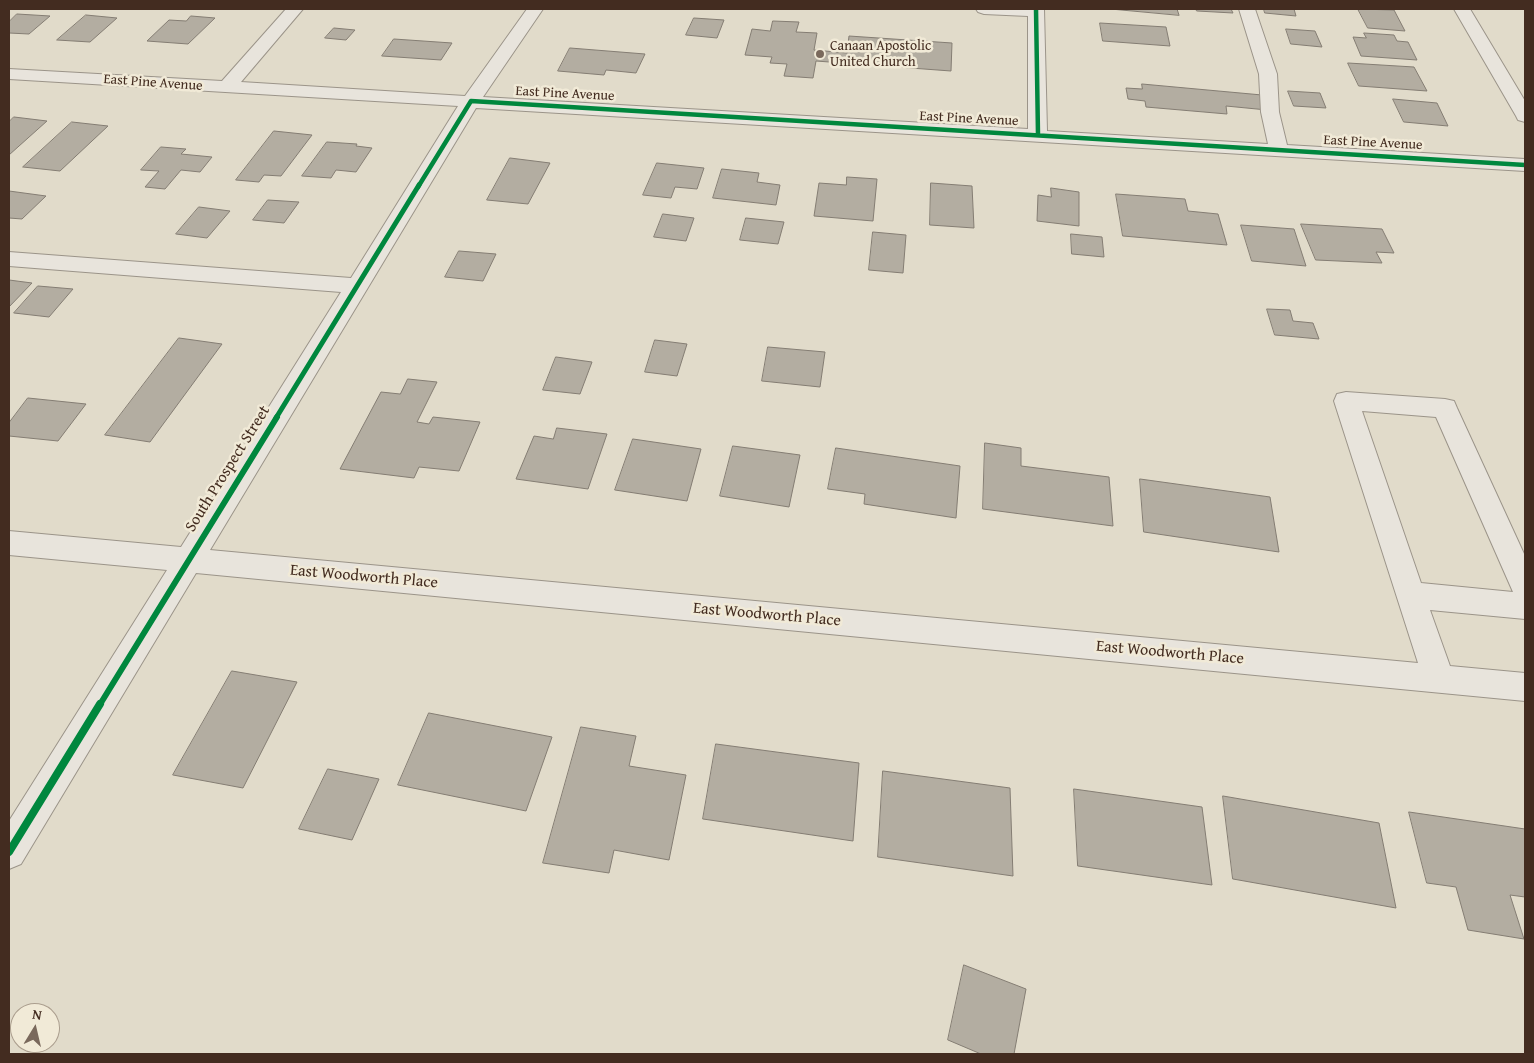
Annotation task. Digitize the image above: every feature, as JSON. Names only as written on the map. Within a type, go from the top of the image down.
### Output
[{"type":"street","points":[[227,87],[295,9]]},
{"type":"street","name":"South Prospect Street","points":[[9,852],[472,101],[535,9]]},
{"type":"street","points":[[984,9],[1036,10],[1038,136]]},
{"type":"street","points":[[1247,9],[1268,74],[1270,112],[1279,150]]},
{"type":"street","points":[[1462,9],[1525,116]]},
{"type":"street","name":"East Pine Avenue","points":[[9,74],[1525,165]]},
{"type":"street","points":[[9,259],[358,286]]},
{"type":"street","points":[[1439,679],[1346,401],[1444,408],[1525,587]]},
{"type":"street","name":"East Woodworth Place","points":[[9,543],[1525,687]]},
{"type":"street","points":[[1411,595],[1525,606]]},
{"type":"building","points":[[1111,9],[1177,9],[1179,15]]},
{"type":"building","points":[[1196,9],[1231,9],[1233,13],[1197,11]]},
{"type":"building","points":[[1264,9],[1294,9],[1296,16],[1265,13]]},
{"type":"building","points":[[1358,9],[1394,10],[1405,31],[1368,28]]},
{"type":"building","points":[[17,14],[50,16],[29,34],[9,33],[9,22]]},
{"type":"building","points":[[86,15],[117,18],[90,42],[57,40]]},
{"type":"building","points":[[191,16],[215,18],[188,44],[147,41],[169,20],[186,21]]},
{"type":"building","points":[[694,18],[724,20],[717,38],[686,35]]},
{"type":"building","points":[[773,21],[799,22],[796,32],[817,33],[814,50],[847,53],[849,36],[952,43],[951,71],[816,61],[813,78],[784,76],[787,64],[770,63],[772,57],[745,55],[752,29],[770,31]]},
{"type":"building","points":[[1100,23],[1166,27],[1170,46],[1103,41]]},
{"type":"building","points":[[334,28],[355,30],[346,40],[325,38]]},
{"type":"building","points":[[1286,29],[1315,31],[1322,47],[1291,44]]},
{"type":"building","points":[[1364,33],[1394,35],[1397,41],[1408,42],[1417,60],[1361,56],[1353,37],[1366,38]]},
{"type":"building","points":[[394,39],[452,43],[441,60],[382,56]]},
{"type":"building","points":[[570,48],[645,54],[636,73],[606,70],[604,75],[558,71]]},
{"type":"building","points":[[1348,63],[1414,67],[1427,91],[1359,86]]},
{"type":"building","points":[[1142,84],[1262,95],[1267,110],[1226,106],[1227,114],[1146,107],[1145,101],[1128,99],[1126,88],[1142,89]]},
{"type":"building","points":[[1288,91],[1320,93],[1326,108],[1294,106]]},
{"type":"building","points":[[1393,99],[1437,103],[1448,126],[1404,122]]},
{"type":"building","points":[[14,117],[47,121],[9,155],[9,122]]},
{"type":"building","points":[[72,122],[108,126],[60,171],[23,167]]},
{"type":"building","points":[[274,131],[312,135],[281,176],[264,175],[259,182],[236,180]]},
{"type":"building","points":[[327,142],[357,144],[356,146],[372,148],[356,172],[336,170],[331,178],[302,176]]},
{"type":"building","points":[[161,147],[186,149],[181,154],[212,157],[200,172],[181,170],[165,189],[145,187],[159,171],[141,170]]},
{"type":"building","points":[[510,158],[550,163],[528,204],[487,200]]},
{"type":"building","points":[[657,163],[704,168],[697,189],[675,187],[671,198],[643,195]]},
{"type":"building","points":[[722,169],[759,173],[757,182],[780,185],[776,205],[713,198]]},
{"type":"building","points":[[847,177],[877,179],[873,221],[814,216],[819,183],[846,185]]},
{"type":"building","points":[[931,183],[972,186],[974,228],[930,225]]},
{"type":"building","points":[[1051,188],[1079,192],[1079,226],[1037,221],[1038,195],[1051,197]]},
{"type":"building","points":[[9,191],[46,196],[22,219],[9,218]]},
{"type":"building","points":[[1116,194],[1185,199],[1188,211],[1218,214],[1227,245],[1123,236]]},
{"type":"building","points":[[268,200],[299,202],[284,223],[253,220]]},
{"type":"building","points":[[199,207],[230,211],[207,238],[176,234]]},
{"type":"building","points":[[663,214],[694,218],[686,241],[654,237]]},
{"type":"building","points":[[746,218],[784,222],[778,244],[740,240]]},
{"type":"building","points":[[1301,224],[1382,229],[1394,253],[1376,252],[1382,263],[1316,260]]},
{"type":"building","points":[[1241,225],[1294,229],[1306,266],[1252,261]]},
{"type":"building","points":[[873,232],[906,235],[903,273],[869,270]]},
{"type":"building","points":[[1071,234],[1102,237],[1104,257],[1072,254]]},
{"type":"building","points":[[459,251],[496,254],[483,281],[445,277]]},
{"type":"building","points":[[9,280],[32,283],[9,307]]},
{"type":"building","points":[[38,286],[73,289],[49,317],[14,313]]},
{"type":"building","points":[[1267,309],[1290,310],[1293,321],[1313,323],[1319,339],[1275,335]]},
{"type":"building","points":[[179,338],[222,344],[150,442],[105,435]]},
{"type":"building","points":[[655,340],[687,344],[677,376],[645,372]]},
{"type":"building","points":[[768,347],[825,352],[820,387],[762,381]]},
{"type":"building","points":[[556,357],[592,362],[580,394],[543,390]]},
{"type":"building","points":[[408,379],[437,382],[417,422],[429,424],[433,417],[480,422],[459,471],[419,467],[414,478],[340,469],[381,392],[400,394]]},
{"type":"building","points":[[28,398],[86,404],[58,441],[9,436],[9,423]]},
{"type":"building","points":[[557,428],[607,434],[588,489],[516,479],[534,436],[553,439]]},
{"type":"building","points":[[633,439],[701,449],[687,501],[615,490]]},
{"type":"building","points":[[985,443],[1021,448],[1021,466],[1109,477],[1113,526],[983,509]]},
{"type":"building","points":[[733,446],[800,455],[789,507],[720,496]]},
{"type":"building","points":[[836,448],[960,466],[956,518],[864,504],[865,494],[828,489]]},
{"type":"building","points":[[1140,479],[1270,497],[1279,552],[1144,532]]},
{"type":"building","points":[[232,671],[297,682],[243,788],[173,775]]},
{"type":"building","points":[[429,713],[552,737],[526,811],[398,785]]},
{"type":"building","points":[[581,727],[636,736],[629,766],[686,775],[669,860],[614,850],[609,873],[543,863]]},
{"type":"building","points":[[716,744],[859,763],[853,841],[703,819]]},
{"type":"building","points":[[328,769],[379,779],[352,840],[299,829]]},
{"type":"building","points":[[883,771],[1010,788],[1013,876],[878,857]]},
{"type":"building","points":[[1074,789],[1202,807],[1212,885],[1078,866]]},
{"type":"building","points":[[1223,796],[1379,823],[1396,908],[1233,879]]},
{"type":"building","points":[[1409,812],[1525,829],[1525,897],[1510,895],[1524,939],[1468,930],[1456,887],[1427,883]]},
{"type":"building","points":[[964,965],[1026,989],[1014,1054],[981,1054],[948,1040]]},
{"type":"cycle path","points":[[1036,9],[1038,135]]},
{"type":"cycle path","points":[[9,852],[471,101],[1525,165]]},
{"type":"place","name":"Canaan Apostolic United Church","points":[[820,54]]}]
